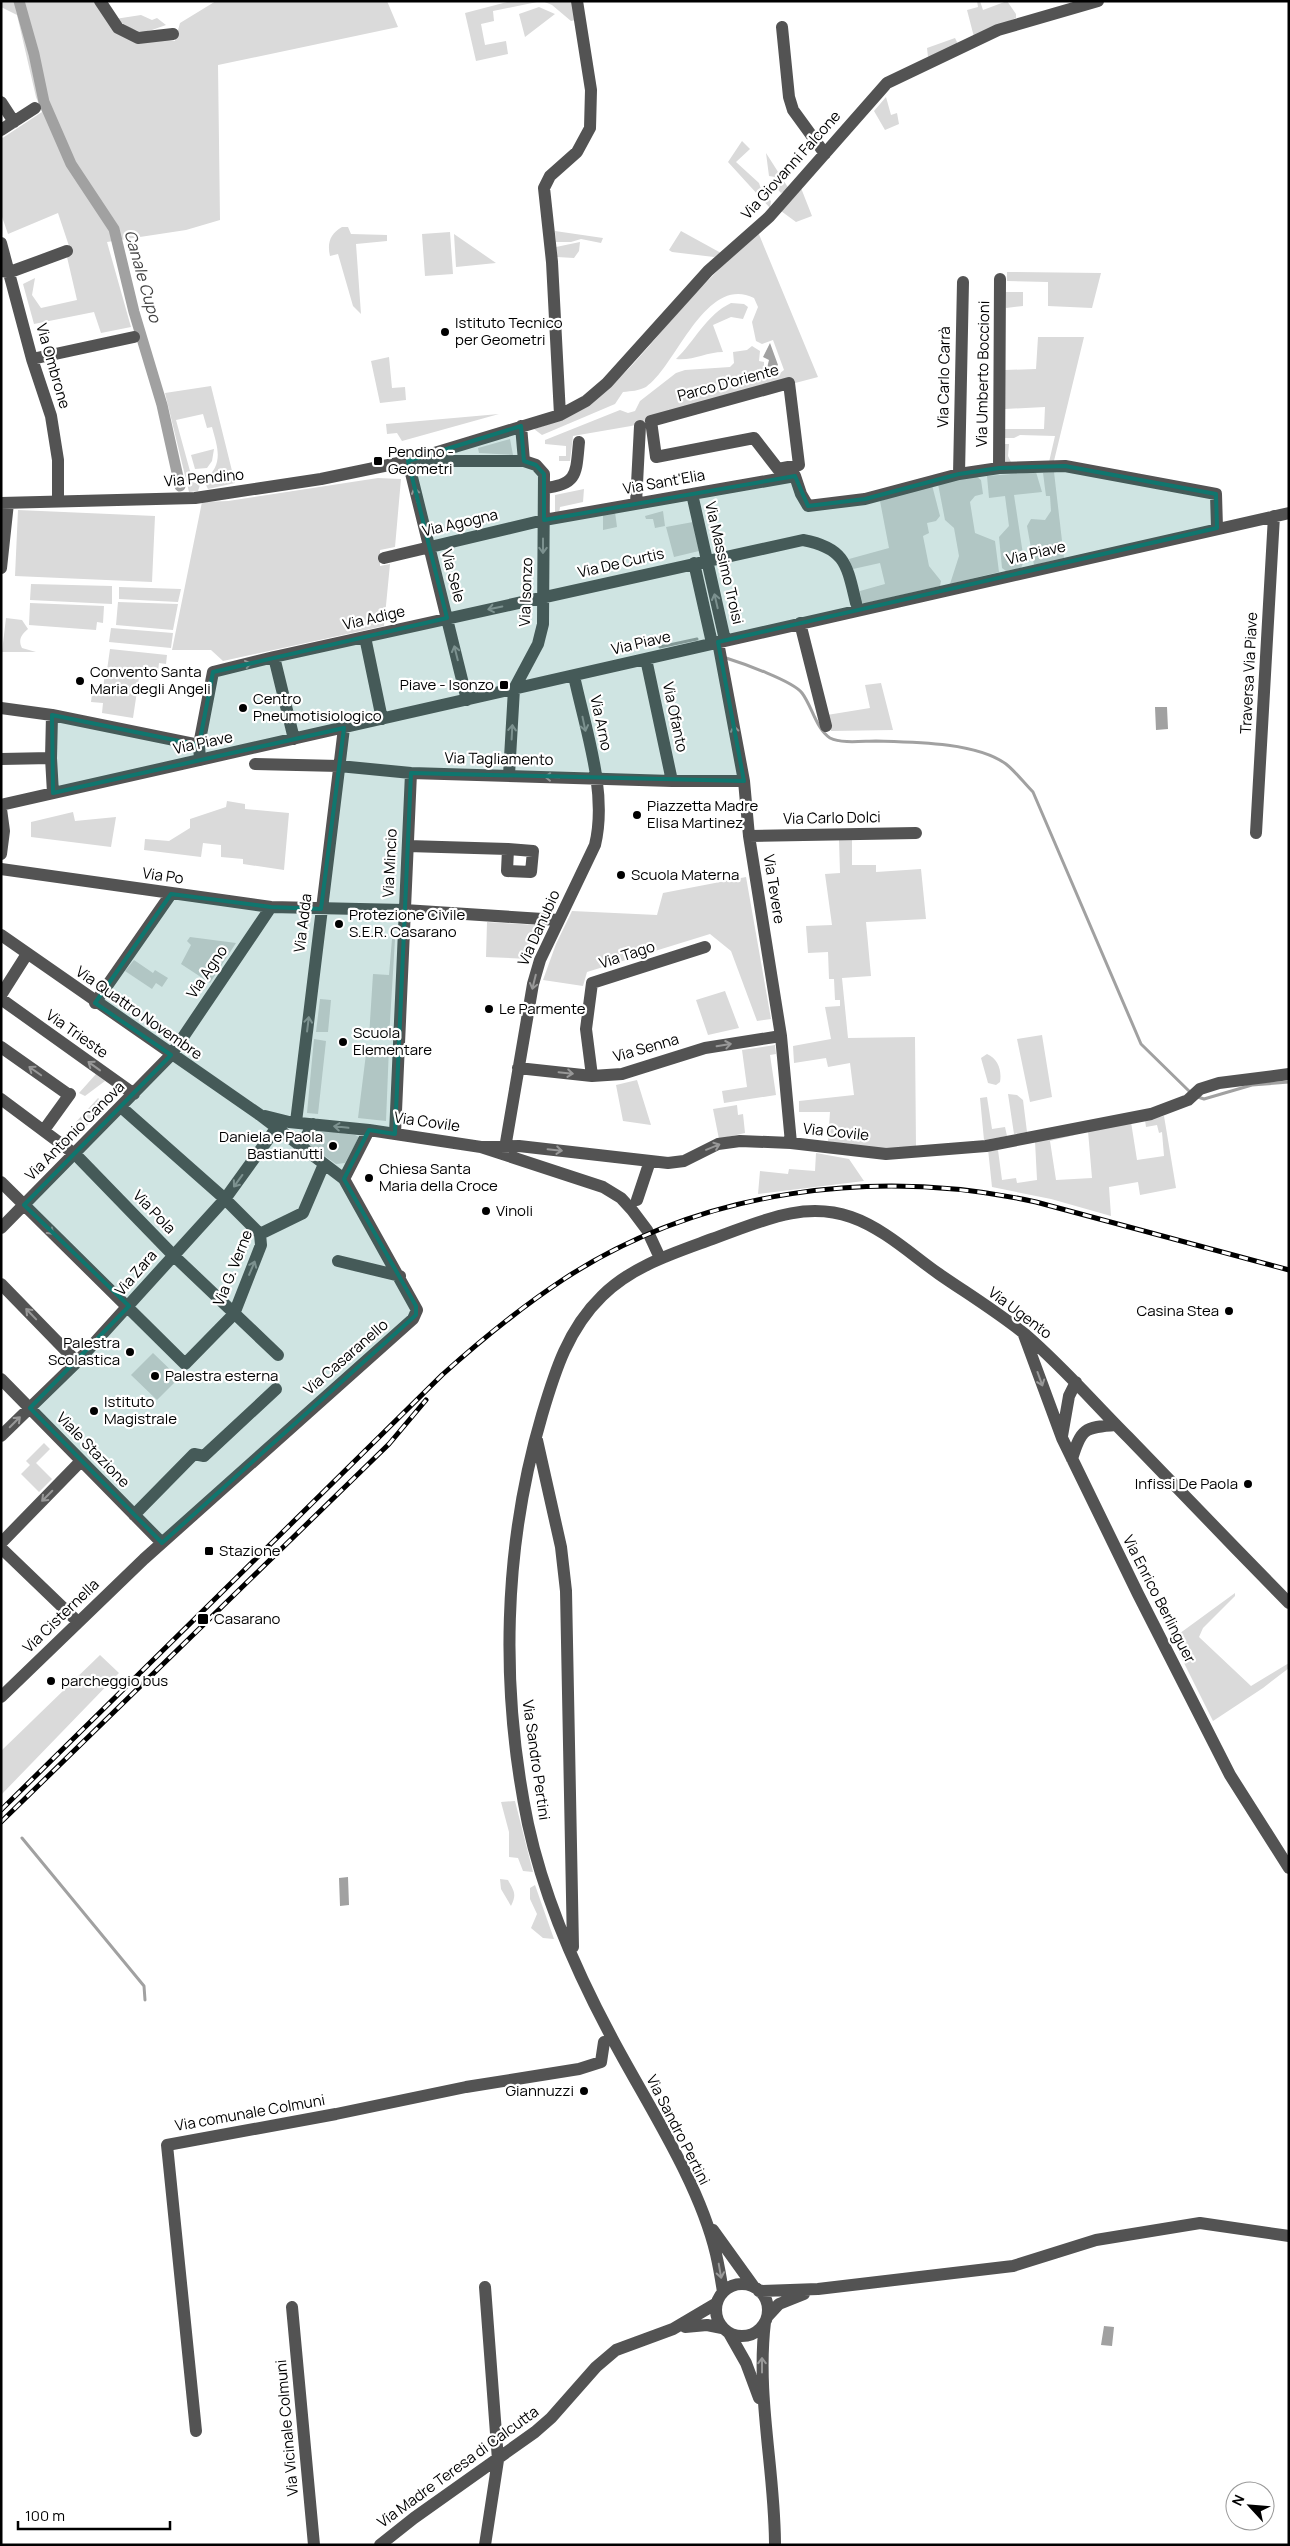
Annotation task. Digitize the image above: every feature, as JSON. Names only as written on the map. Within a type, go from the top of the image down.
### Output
[{"type":"street","points":[[100,1],[118,28],[138,38],[173,34]]},
{"type":"street","points":[[560,415],[552,262],[544,188],[550,176],[577,152],[590,128],[590,90],[577,1]]},
{"type":"street","name":"Via Giovanni Falcone","points":[[522,426],[560,415],[586,401],[607,383],[708,271],[769,217],[825,154],[867,102],[894,78],[998,30],[1098,1]]},
{"type":"street","points":[[782,27],[789,97],[793,110],[825,154]]},
{"type":"street","points":[[1,102],[14,122]]},
{"type":"street","points":[[1,130],[36,108]]},
{"type":"street","name":"Via Ombrone","points":[[1,243],[6,272],[50,416],[58,460],[58,501]]},
{"type":"street","points":[[6,272],[67,251]]},
{"type":"street","name":"Via Umberto Boccioni","points":[[999,468],[1000,279]]},
{"type":"street","name":"Via Carlo Carrà","points":[[959,474],[963,282]]},
{"type":"street","points":[[32,359],[134,337]]},
{"type":"street","name":"Parco D'oriente","points":[[789,383],[799,465],[778,468],[754,438],[656,457],[650,421],[789,383]]},
{"type":"street","points":[[522,426],[524,461]]},
{"type":"street","name":"Via Pendino","points":[[5,503],[195,498],[321,479],[408,461],[522,426]]},
{"type":"street","points":[[636,503],[640,426]]},
{"type":"street","points":[[544,488],[558,487],[570,480],[575,473],[579,442]]},
{"type":"street","name":"Via Pendino","points":[[408,461],[524,461],[536,465]]},
{"type":"street","name":"Via Sele","points":[[408,461],[467,700]]},
{"type":"street","name":"Via Isonzo","points":[[509,776],[514,689],[538,644],[542,624],[544,474],[536,465]]},
{"type":"street","points":[[959,474],[999,468],[1065,466],[1216,494],[1217,528]]},
{"type":"street","name":"Via Sant'Elia","points":[[544,520],[795,476],[801,494],[808,506],[865,499],[959,474]]},
{"type":"street","name":"Via Massimo Troisi","points":[[692,494],[700,562],[718,642]]},
{"type":"street","points":[[1,568],[5,503]]},
{"type":"street","name":"Via Piave","points":[[1,805],[1289,513]]},
{"type":"street","name":"Traversa Via Piave","points":[[1256,833],[1274,516]]},
{"type":"street","name":"Via Agogna","points":[[384,558],[544,520]]},
{"type":"street","name":"Via De Curtis","points":[[543,598],[803,540],[820,543],[833,550],[846,566],[856,603]]},
{"type":"street","name":"Via Adige","points":[[199,745],[213,672],[543,598]]},
{"type":"street","points":[[800,624],[826,726]]},
{"type":"street","points":[[365,637],[382,719]]},
{"type":"street","name":"Via Tevere","points":[[718,642],[744,780],[749,836],[781,1036],[791,1143]]},
{"type":"street","points":[[274,657],[294,739]]},
{"type":"street","name":"Via Ofanto","points":[[646,659],[672,781]]},
{"type":"street","name":"Via Arno","points":[[574,676],[596,778]]},
{"type":"street","points":[[1,708],[52,715],[199,745],[200,760]]},
{"type":"street","points":[[52,715],[51,758],[53,792]]},
{"type":"street","name":"Via Adda","points":[[296,1122],[344,728]]},
{"type":"street","points":[[1,759],[51,758]]},
{"type":"street","name":"Via Tagliamento","points":[[254,764],[339,766],[411,773],[672,781],[744,780]]},
{"type":"street","name":"Via Mincio","points":[[395,1134],[411,773]]},
{"type":"street","name":"Via Danubio","points":[[506,1150],[533,984],[540,960],[595,845],[600,821],[596,778]]},
{"type":"street","points":[[1,809],[4,831],[1,854]]},
{"type":"street","name":"Via Carlo Dolci","points":[[749,836],[916,833]]},
{"type":"street","points":[[408,846],[508,849]]},
{"type":"street","name":"Via Po","points":[[1,869],[271,907],[404,910],[558,920]]},
{"type":"street","points":[[95,1003],[171,894]]},
{"type":"street","name":"Via Agno","points":[[171,1055],[271,907]]},
{"type":"street","name":"Via Quattro Novembre","points":[[1,935],[95,1003],[277,1127],[344,1179]]},
{"type":"street","name":"Via Tago","points":[[592,1076],[586,1029],[592,983],[705,947]]},
{"type":"street","points":[[1,995],[28,954]]},
{"type":"street","name":"Via Trieste","points":[[1,999],[134,1094]]},
{"type":"street","name":"Via Senna","points":[[518,1068],[592,1076],[622,1074],[705,1048],[781,1036]]},
{"type":"street","points":[[1,1048],[70,1095],[44,1130]]},
{"type":"street","name":"Via Antonio Canova","points":[[1,1228],[76,1155],[171,1055]]},
{"type":"street","name":"Via Covile","points":[[313,1124],[369,1130],[506,1150],[668,1164],[684,1161],[718,1144],[740,1141],[791,1143],[886,1154],[986,1146],[1151,1114],[1188,1100],[1200,1089],[1219,1083],[1289,1074]]},
{"type":"street","name":"Via Pola","points":[[1,1099],[76,1155],[173,1255],[278,1355]]},
{"type":"street","points":[[121,1107],[226,1199],[260,1234]]},
{"type":"street","name":"Via Quattro Novembre","points":[[260,1115],[313,1124]]},
{"type":"street","points":[[301,1146],[313,1124]]},
{"type":"street","name":"Via Zara","points":[[1,1436],[77,1362],[226,1199],[277,1127]]},
{"type":"street","points":[[344,1179],[369,1130]]},
{"type":"street","points":[[506,1150],[614,1193],[640,1219],[660,1258]]},
{"type":"street","points":[[637,1200],[650,1161]]},
{"type":"street","name":"Via G. Verne","points":[[129,1306],[184,1364],[234,1314],[261,1245],[260,1234],[303,1213],[324,1164]]},
{"type":"street","name":"Via Casaranello","points":[[181,1526],[413,1319],[418,1310],[344,1179]]},
{"type":"street","points":[[1,1182],[129,1306]]},
{"type":"street","name":"Via Ugento","points":[[660,1258],[785,1213],[811,1210],[836,1213],[863,1222],[1023,1333],[1076,1382],[1289,1603]]},
{"type":"street","name":"Via Sandro Pertini","points":[[660,1258],[614,1285],[582,1319],[560,1359],[536,1435],[519,1520],[511,1586],[511,1702],[514,1741],[529,1827],[555,1911],[574,1960],[610,2035],[681,2165],[704,2218],[716,2252],[720,2298]]},
{"type":"street","points":[[338,1261],[400,1276]]},
{"type":"street","points":[[1,1284],[77,1362]]},
{"type":"street","name":"Via Enrico Berlinguer","points":[[1023,1333],[1072,1460],[1230,1775],[1289,1868]]},
{"type":"street","name":"Viale Stazione","points":[[1,1379],[162,1543]]},
{"type":"street","points":[[1062,1438],[1069,1396],[1076,1382]]},
{"type":"street","points":[[134,1515],[194,1454],[204,1456],[276,1389]]},
{"type":"street","points":[[1072,1460],[1079,1436],[1093,1426],[1116,1425]]},
{"type":"street","points":[[536,1435],[562,1556],[566,1590],[574,1960]]},
{"type":"street","points":[[1,1543],[81,1462]]},
{"type":"street","name":"Via Cisternella","points":[[1,1697],[144,1559],[181,1526]]},
{"type":"street","points":[[1,1548],[78,1622]]},
{"type":"street","name":"Via comunale Colmuni","points":[[196,2431],[167,2144],[336,2114],[466,2087],[579,2069],[602,2062],[604,2042]]},
{"type":"street","name":"Via Sandro Pertini","points":[[704,2218],[756,2289]]},
{"type":"street","points":[[763,2408],[746,2363],[716,2312],[720,2298],[738,2284],[756,2289],[818,2289],[1013,2266],[1096,2240],[1200,2223],[1289,2236]]},
{"type":"street","points":[[485,2287],[498,2460],[485,2545]]},
{"type":"street","points":[[756,2289],[767,2303],[762,2366],[763,2408],[776,2502],[776,2545]]},
{"type":"street","points":[[725,2330],[745,2336],[753,2334],[766,2320],[772,2310],[789,2298],[818,2289]]},
{"type":"street","name":"Via Madre Teresa di Calcutta","points":[[673,2330],[720,2298]]},
{"type":"street","name":"Via Vicinale Colmuni","points":[[292,2307],[314,2545]]},
{"type":"street","name":"Via Madre Teresa di Calcutta","points":[[380,2545],[414,2518],[498,2460],[551,2418],[596,2366],[616,2350],[673,2330],[706,2325],[725,2330]]},
{"type":"highlighted area","points":[[521,426],[524,461],[536,465],[544,474],[544,520],[795,476],[808,506],[865,499],[959,474],[999,468],[1065,466],[1216,494],[1217,528],[718,642],[744,781],[411,773],[395,1134],[369,1130],[344,1179],[416,1306],[416,1315],[162,1543],[30,1408],[129,1306],[24,1205],[171,1055],[95,1003],[171,894],[271,907],[321,909],[344,728],[53,793],[52,715],[199,745],[213,672],[447,618],[408,461]]},
{"type":"shaded area","name":"Canale Cupo","points":[[1,1],[96,1],[118,33],[175,41],[180,23],[216,1],[387,1],[398,27],[218,65],[220,220],[186,230],[107,242],[131,327],[101,333],[94,312],[34,324],[23,284],[35,278],[32,295],[41,308],[77,300],[67,257],[72,255],[58,213],[8,234],[1,214],[1,139],[42,112],[36,97],[17,15],[1,7]]},
{"type":"shaded area","points":[[511,1],[542,1],[493,11],[494,21],[481,24],[485,45],[506,41],[508,54],[476,61],[465,13]]},
{"type":"shaded area","points":[[542,1],[572,1],[576,20],[571,21],[552,5]]},
{"type":"shaded area","points":[[977,1],[980,1],[983,10],[1007,1],[1016,14],[1016,18],[974,37],[967,10],[978,7]]},
{"type":"shaded area","points":[[539,7],[555,14],[525,37],[519,14]]},
{"type":"shaded area","points":[[141,15],[152,20],[157,18],[166,25],[140,31],[130,28],[115,19]]},
{"type":"shaded area","points":[[955,38],[958,44],[928,57],[927,48]]},
{"type":"shaded area","points":[[886,97],[891,115],[897,113],[899,124],[885,130],[874,111]]},
{"type":"shaded area","points":[[742,141],[750,149],[736,162],[759,183],[763,195],[771,201],[770,208],[728,162]]},
{"type":"shaded area","points":[[766,153],[789,189],[781,193],[773,184],[775,177],[769,176]]},
{"type":"shaded area","points":[[801,188],[812,216],[796,222],[781,211]]},
{"type":"shaded area","points":[[342,227],[348,227],[351,234],[387,235],[387,241],[356,244],[361,314],[353,306],[338,254],[330,256],[330,239]]},
{"type":"shaded area","points":[[555,231],[603,238],[601,243],[581,239],[571,242],[556,242]]},
{"type":"shaded area","points":[[681,231],[721,253],[714,257],[672,252],[669,250]]},
{"type":"shaded area","points":[[450,232],[453,274],[425,276],[422,234]]},
{"type":"shaded area","points":[[758,232],[818,377],[631,426],[573,436],[570,461],[559,461],[559,456],[566,456],[566,446],[545,444],[545,440],[620,410],[628,413],[635,411],[640,401],[676,373],[685,370],[730,367],[734,363],[733,352],[747,350],[752,346],[760,351],[759,361],[764,362],[764,375],[775,377],[784,370],[773,340],[762,344],[756,341],[752,322],[758,307],[754,298],[737,294],[721,299],[706,310],[669,361],[646,387],[623,392],[615,404],[542,435],[534,429],[559,420],[580,409],[617,381],[700,288]]},
{"type":"shaded area","points":[[454,234],[496,263],[456,267]]},
{"type":"shaded area","points":[[580,242],[579,251],[574,258],[557,257],[556,247]]},
{"type":"shaded area","points":[[1007,272],[1101,273],[1092,308],[1048,306],[1048,282],[1007,281]]},
{"type":"shaded area","points":[[1006,292],[1023,292],[1023,306],[1006,308]]},
{"type":"shaded area","points":[[731,303],[744,304],[748,307],[743,319],[731,317],[713,325],[723,352],[688,359],[676,359],[708,321],[722,308]]},
{"type":"shaded area","points":[[1038,337],[1084,337],[1053,465],[1004,465],[1004,444],[1009,444],[1008,456],[1011,462],[1049,462],[1055,436],[1020,435],[1014,438],[1003,438],[1004,429],[1044,429],[1045,407],[1005,409],[1005,370],[1036,369]]},
{"type":"shaded area","points":[[770,343],[778,365],[772,371],[767,368],[769,360],[763,357]]},
{"type":"shaded area","points":[[389,357],[392,388],[405,387],[406,400],[380,403],[371,361]]},
{"type":"shaded area","points":[[211,386],[235,483],[208,489],[204,481],[215,468],[218,456],[212,427],[207,428],[203,414],[176,420],[193,482],[200,485],[198,491],[189,492],[165,393]]},
{"type":"shaded area","points":[[499,414],[402,441],[397,433],[387,434],[386,424]]},
{"type":"shaded area","points":[[510,439],[513,455],[479,453],[478,448]]},
{"type":"shaded area","points":[[214,449],[212,461],[207,468],[195,469],[191,455]]},
{"type":"shaded area","points":[[1036,472],[1042,492],[1014,495],[1024,561],[1021,568],[1006,571],[1002,568],[999,537],[1009,526],[1005,496],[989,498],[987,476]]},
{"type":"shaded area","points":[[1054,472],[1064,558],[1034,565],[1027,526],[1031,519],[1045,520],[1051,511],[1050,496],[1046,496],[1043,473]]},
{"type":"shaded area","points":[[976,476],[981,480],[983,494],[975,496],[970,502],[975,533],[995,541],[999,572],[950,584],[959,556],[954,528],[945,520],[938,484]]},
{"type":"shaded area","points":[[378,478],[401,479],[395,547],[380,550],[380,566],[390,564],[384,626],[223,661],[211,650],[172,650],[202,502],[228,501]]},
{"type":"shaded area","points":[[932,485],[940,516],[936,521],[927,523],[929,533],[923,536],[929,566],[941,581],[940,586],[862,604],[860,591],[885,584],[880,563],[853,569],[849,559],[889,548],[880,501]]},
{"type":"shaded area","points":[[584,489],[583,502],[560,507],[559,514],[555,514],[555,495]]},
{"type":"shaded area","points":[[18,510],[155,516],[152,582],[15,576]]},
{"type":"shaded area","points":[[663,511],[665,526],[655,528],[653,519],[646,519],[645,516]]},
{"type":"shaded area","points":[[615,512],[617,527],[603,530],[603,514]]},
{"type":"shaded area","points":[[693,522],[699,551],[674,557],[666,527]]},
{"type":"shaded area","points":[[31,584],[112,586],[112,604],[30,600]]},
{"type":"shaded area","points":[[119,587],[181,589],[178,602],[119,599]]},
{"type":"shaded area","points":[[118,602],[178,604],[173,630],[116,625]]},
{"type":"shaded area","points":[[30,603],[104,606],[103,623],[97,622],[96,630],[29,625]]},
{"type":"shaded area","points":[[6,618],[22,620],[28,629],[21,638],[22,648],[36,652],[2,652]]},
{"type":"shaded area","points":[[111,628],[173,633],[171,648],[109,642]]},
{"type":"shaded area","points":[[110,649],[167,655],[166,664],[159,663],[157,680],[147,679],[148,670],[139,669],[138,673],[107,670]]},
{"type":"shaded area","points":[[105,674],[139,678],[133,718],[102,713],[103,703],[91,702],[93,685],[103,687]]},
{"type":"shaded area","points":[[881,683],[893,730],[831,731],[827,715],[870,708],[865,685]]},
{"type":"shaded area","points":[[1155,707],[1167,707],[1168,729],[1156,730]]},
{"type":"shaded area","points":[[227,801],[245,804],[245,809],[289,813],[284,870],[243,864],[243,859],[221,857],[221,845],[203,843],[201,857],[144,850],[145,839],[169,841],[190,828],[190,819],[226,807]]},
{"type":"shaded area","points":[[73,812],[75,821],[116,817],[111,847],[31,837],[31,822]]},
{"type":"shaded area","points":[[839,840],[852,840],[852,865],[876,865],[876,872],[921,869],[926,919],[866,922],[871,976],[842,978],[848,1038],[915,1037],[916,1148],[869,1149],[828,1141],[830,1112],[799,1112],[799,1101],[854,1095],[850,1063],[828,1067],[826,1058],[794,1063],[793,1046],[831,1039],[825,1007],[840,1006],[840,1000],[835,1000],[834,979],[829,979],[828,952],[808,953],[806,926],[832,925],[825,874],[840,873]]},
{"type":"shaded area","points":[[746,877],[771,1019],[757,1021],[731,951],[710,934],[587,972],[583,986],[543,980],[556,944],[572,911],[657,915],[663,893]]},
{"type":"shaded area","points":[[487,922],[536,925],[541,928],[529,959],[486,957]]},
{"type":"shaded area","points":[[190,937],[236,943],[210,983],[181,964],[191,945],[187,941]]},
{"type":"shaded area","points":[[392,939],[395,939],[389,1038],[369,1037],[373,974],[389,975]]},
{"type":"shaded area","points":[[134,960],[153,973],[155,970],[168,978],[162,987],[156,983],[152,989],[125,971]]},
{"type":"shaded area","points":[[725,991],[739,1028],[708,1035],[696,1000]]},
{"type":"shaded area","points":[[320,999],[331,1000],[328,1032],[316,1032]]},
{"type":"shaded area","points":[[1042,1035],[1052,1097],[1030,1102],[1017,1039]]},
{"type":"shaded area","points":[[314,1039],[326,1041],[318,1114],[307,1113]]},
{"type":"shaded area","points":[[775,1045],[776,1054],[770,1055],[776,1095],[724,1103],[722,1091],[747,1087],[742,1050]]},
{"type":"shaded area","points":[[367,1046],[389,1047],[386,1121],[358,1118]]},
{"type":"shaded area","points":[[987,1054],[994,1059],[1000,1069],[1000,1082],[996,1085],[988,1083],[981,1058]]},
{"type":"shaded area","points":[[96,1074],[105,1081],[85,1096],[79,1093]]},
{"type":"shaded area","points":[[637,1080],[651,1125],[623,1121],[616,1085]]},
{"type":"shaded area","points":[[1008,1094],[1017,1095],[1023,1100],[1027,1132],[1014,1134]]},
{"type":"shaded area","points":[[987,1097],[992,1129],[1005,1127],[1007,1136],[984,1140],[980,1098]]},
{"type":"shaded area","points":[[98,1098],[106,1105],[84,1129],[76,1122]]},
{"type":"shaded area","points":[[737,1105],[738,1115],[743,1114],[745,1133],[719,1139],[713,1109]]},
{"type":"shaded area","points":[[1164,1116],[1176,1188],[1140,1195],[1138,1182],[1109,1187],[1111,1216],[1051,1199],[992,1187],[988,1149],[998,1150],[1002,1180],[1016,1178],[1017,1183],[1037,1180],[1035,1141],[1079,1134],[1050,1141],[1056,1180],[1092,1178],[1088,1131],[1131,1122],[1137,1160],[1164,1156],[1162,1132],[1159,1133],[1157,1125],[1146,1127],[1145,1120]]},
{"type":"shaded area","points":[[319,1130],[359,1137],[345,1163],[336,1164],[309,1145]]},
{"type":"shaded area","points":[[816,1153],[849,1159],[864,1181],[758,1194],[760,1171],[788,1174],[789,1169],[815,1171]]},
{"type":"shaded area","name":"Palestra esterna","points":[[153,1353],[179,1378],[157,1400],[131,1375]]},
{"type":"shaded area","points":[[44,1443],[50,1449],[36,1463],[52,1479],[39,1492],[21,1474],[30,1465],[26,1461]]},
{"type":"shaded area","points":[[1235,1593],[1235,1596],[1203,1628],[1199,1637],[1251,1686],[1289,1663],[1289,1668],[1263,1688],[1213,1721],[1172,1639]]},
{"type":"shaded area","points":[[100,1655],[119,1673],[1,1795],[1,1751]]},
{"type":"shaded area","points":[[515,1801],[533,1872],[523,1871],[518,1858],[509,1857],[509,1832],[501,1802]]},
{"type":"shaded area","points":[[348,1877],[349,1905],[340,1906],[339,1878]]},
{"type":"shaded area","points":[[500,1879],[508,1880],[513,1890],[514,1898],[511,1906],[501,1889]]},
{"type":"shaded area","points":[[535,1885],[554,1939],[543,1938],[531,1928],[537,1914],[530,1899],[530,1888]]},
{"type":"shaded area","points":[[1104,2326],[1114,2327],[1112,2346],[1101,2345]]},
{"type":"waterway","name":"Canale Cupo","points":[[19,1],[34,54],[44,102],[71,164],[114,229],[134,312],[162,405],[180,486]]},
{"type":"waterway","points":[[660,647],[697,639]]},
{"type":"waterway","points":[[726,658],[767,673],[797,688],[806,698],[821,729],[830,738],[835,740],[846,742],[907,742],[961,747],[993,757],[1010,767],[1033,792],[1141,1044],[1190,1092]]},
{"type":"waterway","points":[[1198,1097],[1204,1099],[1252,1085],[1289,1082]]},
{"type":"waterway","points":[[22,1838],[144,1986],[145,2000]]},
{"type":"railway","points":[[1,1810],[442,1375],[516,1313],[564,1279],[617,1248],[674,1224],[732,1206],[792,1194],[853,1187],[915,1187],[976,1192],[1036,1202],[1289,1270]]},
{"type":"railway","points":[[1,1822],[389,1444],[426,1400]]},
{"type":"place","name":"Istituto Tecnico per Geometri","points":[[445,332]]},
{"type":"place","name":"Pendino - Geometri","points":[[378,461]]},
{"type":"place","name":"Convento Santa Maria degli Angeli","points":[[80,681]]},
{"type":"place","name":"Piave - Isonzo","points":[[504,685]]},
{"type":"place","name":"Centro Pneumotisiologico","points":[[243,708]]},
{"type":"place","name":"Piazzetta Madre Elisa Martinez","points":[[637,815]]},
{"type":"place","name":"Scuola Materna","points":[[621,875]]},
{"type":"place","name":"Protezione Civile S.E.R. Casarano","points":[[339,924]]},
{"type":"place","name":"Le Parmente","points":[[489,1009]]},
{"type":"place","name":"Scuola Elementare","points":[[343,1042]]},
{"type":"place","name":"Daniela e Paola Bastianutti","points":[[333,1146]]},
{"type":"place","name":"Chiesa Santa Maria della Croce","points":[[369,1178]]},
{"type":"place","name":"Vinoli","points":[[486,1211]]},
{"type":"place","name":"Casina Stea","points":[[1229,1311]]},
{"type":"place","name":"Palestra Scolastica","points":[[130,1352]]},
{"type":"place","name":"Palestra esterna","points":[[155,1376]]},
{"type":"place","name":"Istituto Magistrale","points":[[94,1411]]},
{"type":"place","name":"Infissi De Paola","points":[[1248,1484]]},
{"type":"place","name":"Stazione","points":[[209,1551]]},
{"type":"place","name":"Casarano","points":[[203,1619]]},
{"type":"place","name":"parcheggio bus","points":[[51,1681]]},
{"type":"place","name":"Giannuzzi","points":[[584,2091]]}]
